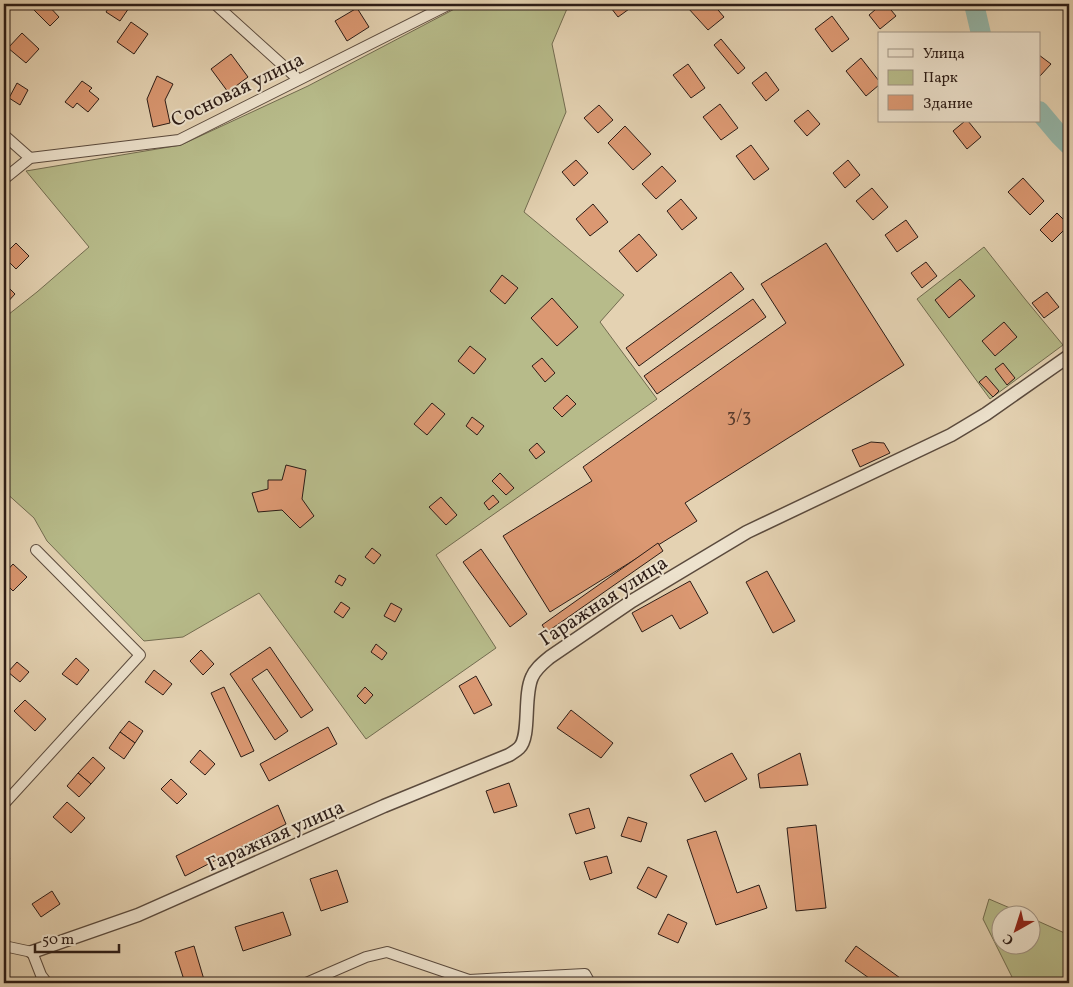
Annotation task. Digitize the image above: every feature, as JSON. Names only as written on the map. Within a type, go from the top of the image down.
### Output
[{"type":"street","points":[[215,4],[298,79]]},
{"type":"street","name":"Сосновая улица","points":[[30,158],[179,140],[450,4]]},
{"type":"street","points":[[4,135],[30,158],[4,178]]},
{"type":"street","name":"Гаражная улица","points":[[32,952],[143,914],[384,806],[509,755],[520,747],[526,732],[526,707],[532,676],[539,666],[550,657],[632,601],[747,532],[951,435],[986,414],[1069,356]]},
{"type":"street","points":[[4,804],[140,654],[36,550]]},
{"type":"street","points":[[4,946],[32,952],[47,983]]},
{"type":"street","points":[[306,983],[366,957],[387,952],[469,980],[585,974],[590,983]]},
{"type":"green space","points":[[464,4],[569,4],[552,44],[566,112],[524,212],[624,295],[600,322],[657,399],[436,555],[496,648],[366,739],[259,593],[183,637],[144,641],[47,541],[34,518],[4,491],[4,318],[89,247],[26,171],[181,145],[308,86]]},
{"type":"green space","points":[[984,247],[1063,345],[990,399],[917,299]]},
{"type":"green space","points":[[989,899],[1001,904],[990,904],[990,933],[983,919]]},
{"type":"green space","points":[[1040,922],[1069,935],[1069,983],[1015,983],[1000,954],[1040,954]]},
{"type":"building","points":[[36,4],[47,4],[59,17],[50,26],[32,8]]},
{"type":"building","points":[[111,4],[131,5],[120,21],[106,12]]},
{"type":"building","points":[[608,4],[636,4],[618,17]]},
{"type":"building","points":[[693,4],[713,4],[724,17],[708,30],[688,8]]},
{"type":"building","points":[[795,4],[805,4],[799,9]]},
{"type":"building","points":[[882,4],[886,4],[896,16],[880,29],[869,15]]},
{"type":"building","points":[[357,8],[369,27],[347,41],[335,21]]},
{"type":"building","points":[[832,16],[849,39],[832,52],[815,29]]},
{"type":"building","points":[[131,22],[148,34],[134,54],[117,42]]},
{"type":"building","points":[[22,33],[39,49],[26,63],[8,48]]},
{"type":"building","points":[[721,39],[745,68],[738,74],[714,45]]},
{"type":"building","points":[[231,54],[248,77],[228,92],[211,69]]},
{"type":"building","points":[[1040,56],[1051,64],[1040,76]]},
{"type":"building","points":[[861,58],[878,80],[878,86],[866,96],[846,71]]},
{"type":"building","points":[[688,64],[705,88],[691,98],[673,75]]},
{"type":"building","points":[[766,72],[779,90],[766,101],[752,83]]},
{"type":"building","points":[[157,76],[173,84],[165,100],[170,123],[153,127],[147,99]]},
{"type":"building","points":[[82,81],[92,88],[89,91],[99,99],[88,112],[77,103],[73,108],[65,102]]},
{"type":"building","points":[[17,83],[28,90],[20,105],[9,98]]},
{"type":"building","points":[[720,104],[738,128],[721,140],[703,117]]},
{"type":"building","points":[[599,105],[613,120],[598,133],[584,118]]},
{"type":"building","points":[[808,110],[820,124],[807,136],[794,121]]},
{"type":"building","points":[[964,122],[969,122],[981,137],[967,149],[953,131]]},
{"type":"building","points":[[625,126],[651,154],[633,170],[608,143]]},
{"type":"building","points":[[751,145],[769,169],[754,180],[736,156]]},
{"type":"building","points":[[576,160],[588,173],[574,186],[562,172]]},
{"type":"building","points":[[848,160],[860,175],[845,188],[833,173]]},
{"type":"building","points":[[662,166],[676,181],[656,199],[642,184]]},
{"type":"building","points":[[1023,178],[1044,201],[1030,215],[1008,192]]},
{"type":"building","points":[[872,188],[888,207],[873,220],[856,201]]},
{"type":"building","points":[[681,199],[697,218],[682,230],[667,211]]},
{"type":"building","points":[[593,204],[608,222],[590,236],[576,219]]},
{"type":"building","points":[[1057,213],[1069,225],[1052,242],[1040,230]]},
{"type":"building","points":[[906,220],[918,237],[897,252],[885,235]]},
{"type":"building","points":[[639,234],[657,255],[637,272],[619,251]]},
{"type":"building","points":[[16,243],[29,256],[16,269],[4,255]]},
{"type":"building","points":[[826,243],[904,365],[685,503],[697,521],[550,612],[503,536],[592,481],[583,467],[786,323],[761,284]]},
{"type":"building","points":[[926,262],[937,276],[922,288],[911,273]]},
{"type":"building","points":[[731,272],[744,289],[639,366],[626,348]]},
{"type":"building","points":[[502,275],[518,288],[505,304],[490,291]]},
{"type":"building","points":[[960,279],[975,296],[949,318],[935,300]]},
{"type":"building","points":[[4,283],[15,294],[4,306]]},
{"type":"building","points":[[1047,292],[1059,307],[1044,318],[1032,303]]},
{"type":"building","points":[[552,298],[578,327],[557,346],[531,318]]},
{"type":"building","points":[[753,299],[766,317],[657,394],[644,376]]},
{"type":"building","points":[[1004,322],[1017,337],[995,356],[982,341]]},
{"type":"building","points":[[470,346],[486,359],[474,374],[458,361]]},
{"type":"building","points":[[542,358],[555,373],[545,382],[532,366]]},
{"type":"building","points":[[1003,363],[1015,378],[1007,385],[995,369]]},
{"type":"building","points":[[986,376],[999,391],[993,397],[979,382]]},
{"type":"building","points":[[567,395],[576,404],[562,417],[553,408]]},
{"type":"building","points":[[432,403],[445,414],[427,435],[414,424]]},
{"type":"building","points":[[472,417],[484,426],[477,435],[466,426]]},
{"type":"building","points":[[871,442],[884,443],[890,453],[860,467],[852,450]]},
{"type":"building","points":[[537,443],[545,452],[536,459],[529,450]]},
{"type":"building","points":[[286,465],[306,470],[302,499],[314,516],[300,528],[282,510],[258,512],[252,493],[268,489],[268,480],[282,480]]},
{"type":"building","points":[[500,473],[514,488],[506,495],[492,481]]},
{"type":"building","points":[[493,495],[499,502],[489,510],[484,503]]},
{"type":"building","points":[[441,497],[457,515],[446,525],[429,507]]},
{"type":"building","points":[[658,543],[663,551],[547,632],[542,625]]},
{"type":"building","points":[[372,548],[381,555],[374,564],[365,557]]},
{"type":"building","points":[[481,549],[527,614],[510,627],[463,562]]},
{"type":"building","points":[[13,564],[27,577],[13,591],[4,582],[4,574]]},
{"type":"building","points":[[767,571],[795,621],[773,633],[746,582]]},
{"type":"building","points":[[339,575],[346,579],[342,586],[335,582]]},
{"type":"building","points":[[690,581],[708,613],[680,629],[672,615],[642,632],[632,613]]},
{"type":"building","points":[[341,602],[350,608],[343,618],[334,612]]},
{"type":"building","points":[[391,603],[402,609],[395,622],[384,616]]},
{"type":"building","points":[[376,644],[387,653],[382,660],[371,652]]},
{"type":"building","points":[[270,647],[313,710],[301,718],[267,669],[252,679],[288,731],[275,740],[230,674]]},
{"type":"building","points":[[201,650],[214,664],[203,675],[190,661]]},
{"type":"building","points":[[76,658],[89,670],[77,685],[62,674]]},
{"type":"building","points":[[17,662],[29,672],[20,682],[8,672]]},
{"type":"building","points":[[154,670],[172,684],[163,695],[145,682]]},
{"type":"building","points":[[476,676],[492,705],[474,714],[459,686]]},
{"type":"building","points":[[224,687],[254,751],[241,757],[211,693]]},
{"type":"building","points":[[365,687],[373,695],[365,704],[357,696]]},
{"type":"building","points":[[25,700],[46,719],[35,731],[14,711]]},
{"type":"building","points":[[571,710],[613,743],[601,758],[557,728]]},
{"type":"building","points":[[129,721],[143,731],[135,743],[120,732]]},
{"type":"building","points":[[328,727],[337,744],[269,781],[260,764]]},
{"type":"building","points":[[120,732],[135,743],[124,759],[109,748]]},
{"type":"building","points":[[200,750],[215,764],[205,775],[190,762]]},
{"type":"building","points":[[732,753],[747,779],[705,802],[690,775]]},
{"type":"building","points":[[800,753],[808,785],[760,788],[758,774]]},
{"type":"building","points":[[93,757],[105,768],[91,784],[78,773]]},
{"type":"building","points":[[78,773],[91,784],[79,797],[67,786]]},
{"type":"building","points":[[171,779],[187,794],[177,804],[161,789]]},
{"type":"building","points":[[509,783],[517,806],[494,813],[486,791]]},
{"type":"building","points":[[67,802],[85,818],[71,833],[53,817]]},
{"type":"building","points":[[278,805],[286,824],[185,876],[176,856]]},
{"type":"building","points":[[589,808],[595,828],[576,834],[569,814]]},
{"type":"building","points":[[628,817],[647,823],[641,842],[621,836]]},
{"type":"building","points":[[816,825],[826,908],[796,911],[787,828]]},
{"type":"building","points":[[716,831],[737,893],[759,885],[767,908],[716,925],[687,840]]},
{"type":"building","points":[[4,852],[10,859],[4,865]]},
{"type":"building","points":[[607,856],[612,873],[590,880],[584,862]]},
{"type":"building","points":[[648,867],[667,876],[656,898],[637,888]]},
{"type":"building","points":[[337,870],[348,902],[321,911],[310,879]]},
{"type":"building","points":[[52,891],[60,904],[41,917],[32,904]]},
{"type":"building","points":[[283,912],[291,935],[243,951],[235,927]]},
{"type":"building","points":[[668,914],[687,923],[678,943],[658,934]]},
{"type":"building","points":[[194,946],[205,983],[185,983],[175,952]]},
{"type":"building","points":[[856,946],[907,983],[876,983],[845,961]]},
{"type":"waterway","points":[[974,4],[981,32]]},
{"type":"waterway","points":[[1040,112],[1069,145]]}]
